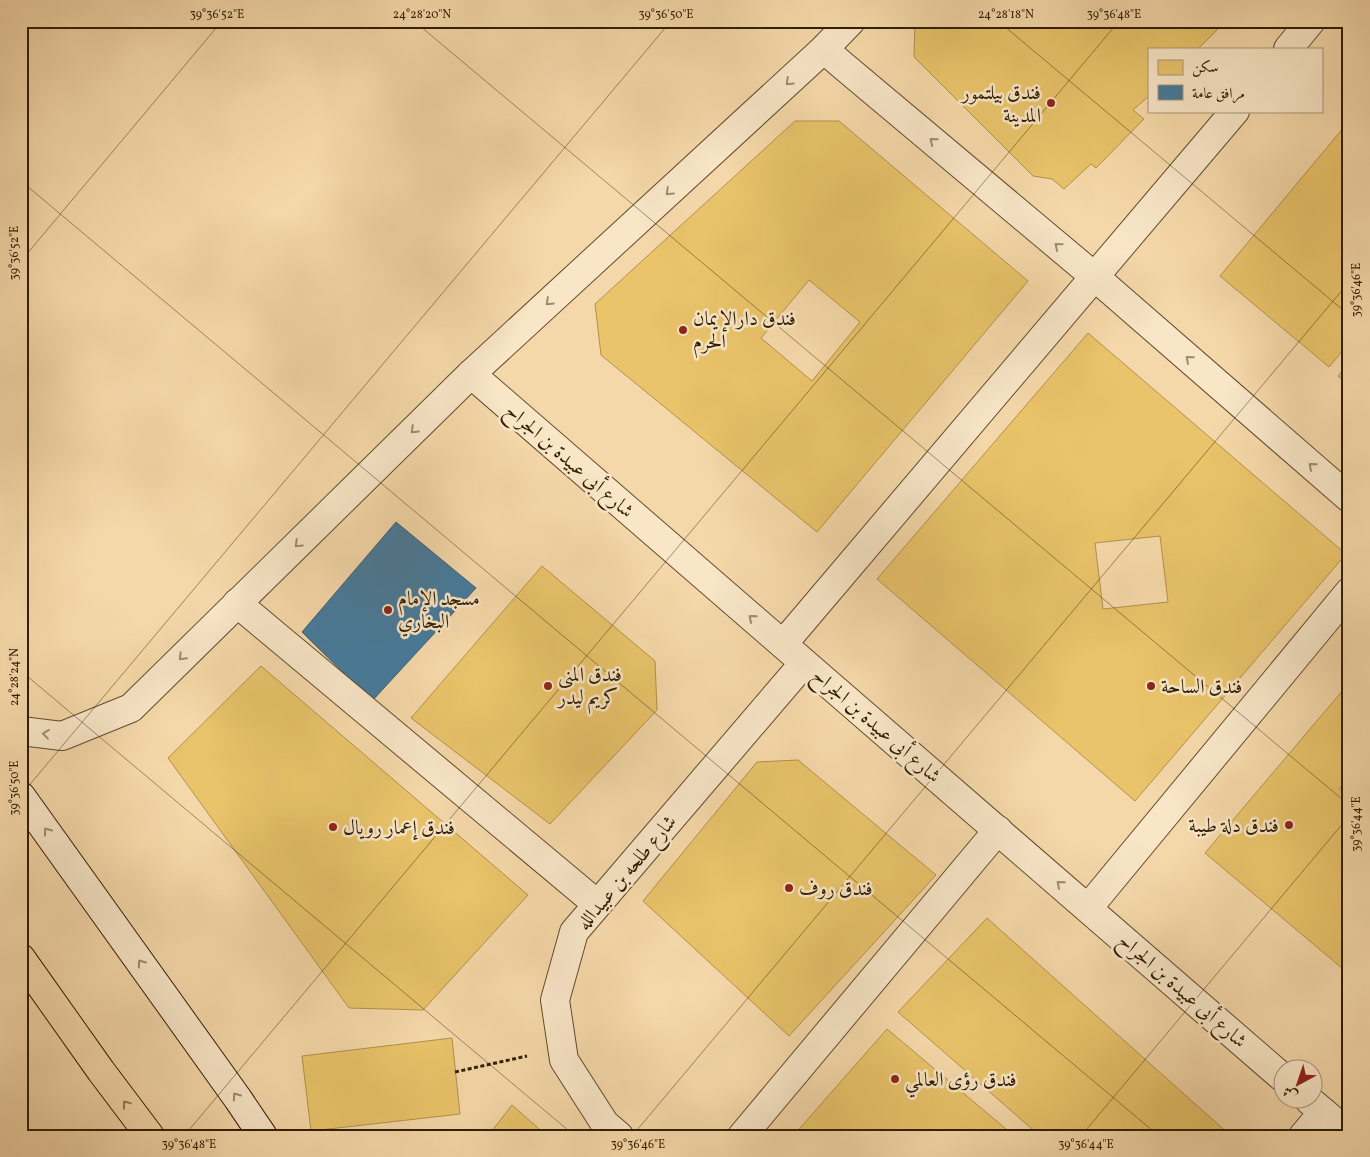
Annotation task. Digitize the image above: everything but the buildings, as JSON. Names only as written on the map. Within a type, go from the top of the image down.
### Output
[{"type":"highway","points":[[21,958],[101,1071],[150,1136]]},
{"type":"street","points":[[21,731],[62,736],[131,708],[470,374],[824,49],[852,21]]},
{"type":"street","points":[[1289,48],[1311,21]]},
{"type":"street","points":[[824,49],[1096,277],[1349,498]]},
{"type":"street","points":[[783,644],[1234,112]]},
{"type":"street","name":"شارع أبى عبيدة بن الجراح","points":[[470,374],[1272,1067]]},
{"type":"street","points":[[1088,908],[1349,592]]},
{"type":"street","points":[[238,603],[598,904]]},
{"type":"street","name":"شارع طلحه بن عبيدالله","points":[[619,1136],[605,1124],[564,1060],[555,1000],[574,932],[804,663]]},
{"type":"street","points":[[21,796],[263,1136]]},
{"type":"street","points":[[742,1136],[998,830]]},
{"type":"street","points":[[1303,1136],[1314,1110]]},
{"type":"street","points":[[1321,1110],[1349,1134]]},
{"type":"path","points":[[455,1072],[562,1049]]},
{"type":"place","name":"فندق بيلتمور المدينة","points":[[1051,103]]},
{"type":"place","name":"فندق دارالإيمان الحرم","points":[[683,330]]},
{"type":"place","name":"مسجد الإمام البخاري","points":[[388,610]]},
{"type":"place","name":"فندق المنى كريم ليدر","points":[[548,686]]},
{"type":"place","name":"فندق الساحة","points":[[1151,686]]},
{"type":"place","name":"فندق دلة طيبة","points":[[1289,825]]},
{"type":"place","name":"فندق إعمار رويال","points":[[333,827]]},
{"type":"place","name":"فندق روف","points":[[789,888]]},
{"type":"place","name":"فندق رؤى العالمي","points":[[895,1079]]}]
